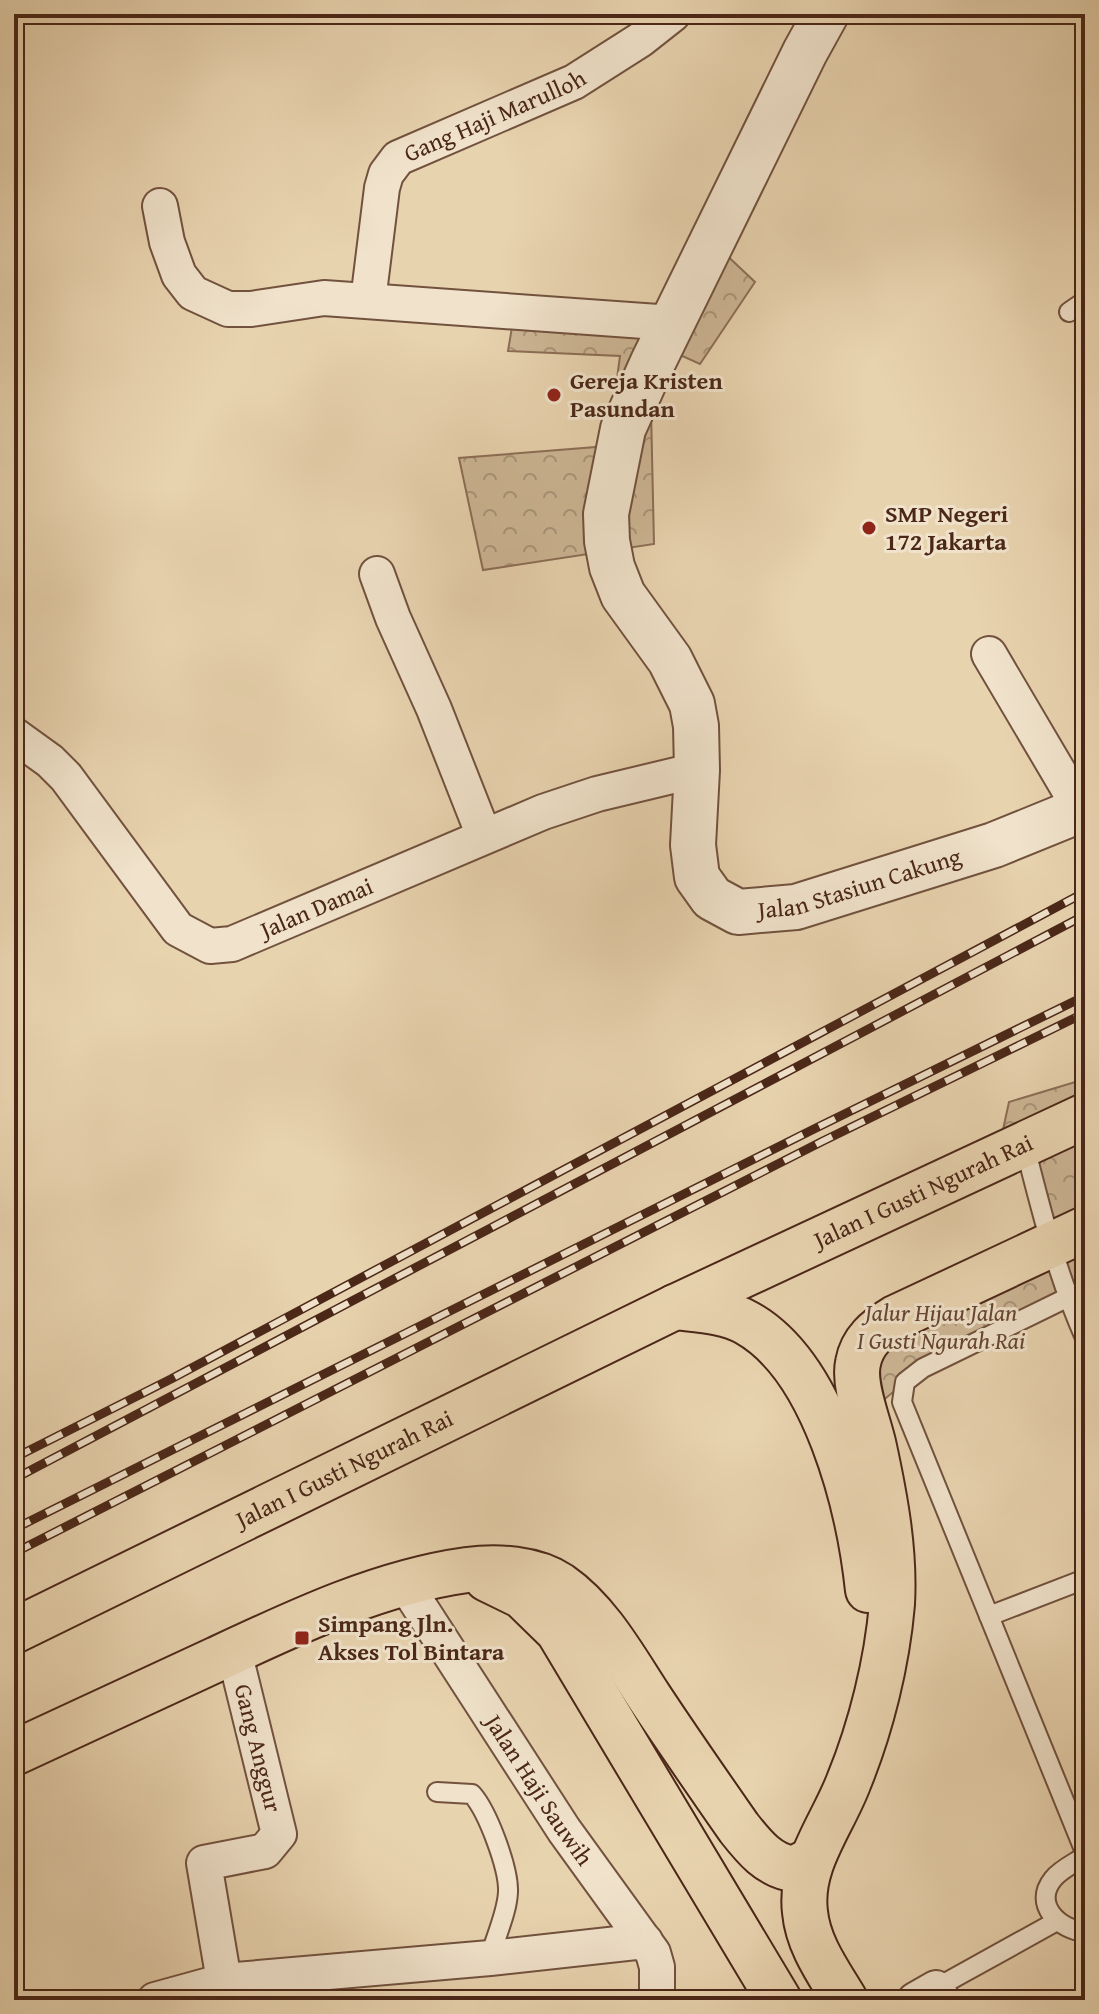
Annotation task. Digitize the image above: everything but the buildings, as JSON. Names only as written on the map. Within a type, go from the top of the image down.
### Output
[{"type":"main road","name":"Jalan I Gusti Ngurah Rai","points":[[14,1631],[675,1307],[1085,1116]]},
{"type":"main road","points":[[845,2000],[819,1957],[807,1927],[804,1900],[811,1860],[839,1805],[858,1754],[888,1636],[892,1579],[885,1501],[857,1377],[862,1350],[870,1336],[895,1318],[1068,1237]]},
{"type":"main road","points":[[675,1307],[715,1312],[745,1321],[770,1339],[810,1389],[829,1427],[856,1523],[871,1612],[871,1672],[858,1754]]},
{"type":"main road","points":[[14,1753],[331,1609],[417,1581],[468,1570],[515,1570],[542,1576],[569,1592],[600,1625],[763,1856],[794,1869],[811,1860]]},
{"type":"main road","points":[[417,1581],[464,1575],[491,1580],[522,1596],[550,1622],[573,1654],[779,2000]]},
{"type":"street","name":"Gang Haji Marulloh","points":[[368,301],[382,188],[386,174],[398,158],[574,82],[640,40],[673,14]]},
{"type":"street","name":"Jalan Stasiun Cakung","points":[[826,14],[672,323],[623,429],[606,514],[612,567],[623,595],[670,660],[692,704],[696,726],[693,845],[697,877],[712,898],[738,912],[796,907],[994,845],[1083,809]]},
{"type":"street","points":[[160,206],[167,242],[179,275],[193,293],[228,309],[251,309],[324,298],[672,323]]},
{"type":"street","points":[[377,574],[484,836]]},
{"type":"street","points":[[989,654],[1083,809]]},
{"type":"street","name":"Jalan Damai","points":[[14,735],[66,777],[178,929],[210,946],[232,944],[543,812],[597,794],[697,770]]},
{"type":"street","name":"Jalan Haji Sauwih","points":[[417,1581],[564,1830],[645,1941],[657,1967],[657,2000]]},
{"type":"street","name":"Gang Anggur","points":[[224,1981],[204,1863],[265,1851],[279,1834],[234,1651]]},
{"type":"street","points":[[155,2000],[224,1981],[645,1941]]},
{"type":"lane","points":[[1024,1143],[1068,1237],[1067,1297],[1085,1338]]},
{"type":"lane","points":[[1085,1289],[923,1368],[905,1382],[902,1402],[1085,1854],[1051,1880],[1046,1897],[1047,1907],[1069,1931],[1085,1932]]},
{"type":"lane","points":[[989,1616],[1085,1579]]},
{"type":"lane","points":[[437,1792],[472,1794],[494,1834],[508,1891],[490,1958]]},
{"type":"lane","points":[[931,1996],[1057,1921]]},
{"type":"green space","points":[[701,231],[755,282],[700,364],[678,354],[651,409],[654,544],[483,570],[459,458],[608,446],[620,356],[508,351],[513,321],[657,314]]},
{"type":"green space","name":"Jalur Hijau Jalan I Gusti Ngurah Rai","points":[[1085,1079],[1085,1289],[905,1382],[867,1414],[858,1365],[1050,1245],[1024,1143],[997,1157],[1009,1102]]},
{"type":"railway","points":[[14,1458],[171,1379],[1085,892]]},
{"type":"railway","points":[[14,1479],[1085,915]]},
{"type":"railway","points":[[14,1529],[1085,996]]},
{"type":"railway","points":[[14,1553],[823,1141],[1085,1013]]},
{"type":"place","name":"Gereja Kristen Pasundan","points":[[554,395]]},
{"type":"place","name":"SMP Negeri 172 Jakarta","points":[[869,528]]},
{"type":"place","name":"Simpang Jln. Akses Tol Bintara","points":[[302,1638]]}]
